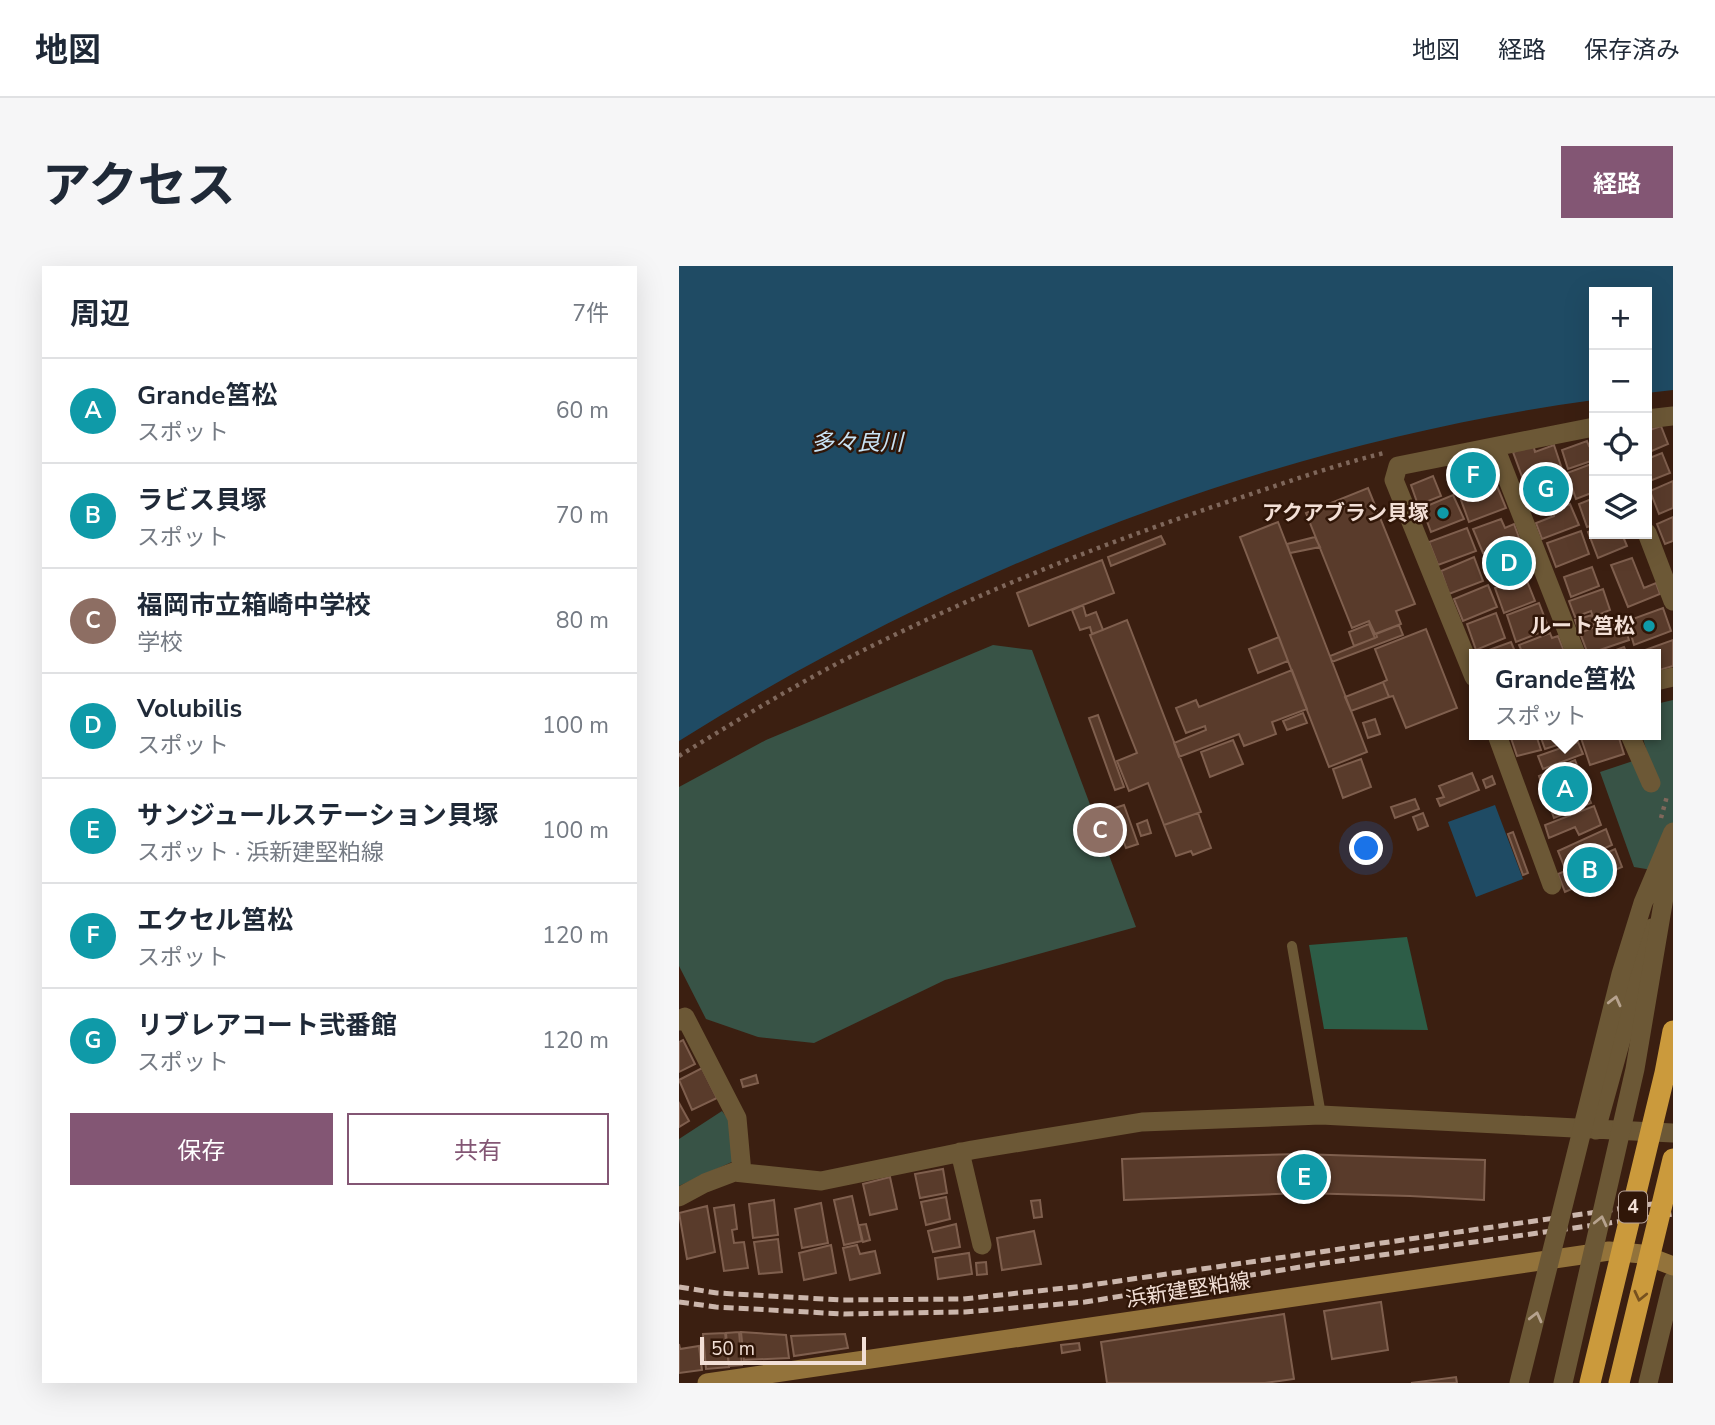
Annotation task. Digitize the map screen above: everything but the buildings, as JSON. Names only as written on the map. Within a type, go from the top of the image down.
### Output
[{"type":"highway","name":"4","points":[[1590,1383],[1673,1031]]},
{"type":"highway","name":"4","points":[[1619,1383],[1673,1159]]},
{"type":"main road","name":"浜新建堅粕線","points":[[707,1383],[1609,1251],[1642,1254],[1673,1266]]},
{"type":"street","points":[[1652,418],[1673,416]]},
{"type":"street","points":[[1469,665],[1394,480],[1398,466],[1589,428]]},
{"type":"street","points":[[1495,447],[1574,649]]},
{"type":"street","points":[[1649,539],[1673,601]]},
{"type":"street","points":[[1499,740],[1552,885]]},
{"type":"street","points":[[1632,740],[1650,783]]},
{"type":"street","points":[[1519,1383],[1621,974],[1643,903],[1673,832]]},
{"type":"street","points":[[1563,1383],[1635,1069],[1673,846]]},
{"type":"street","points":[[1595,1130],[1657,908],[1673,888]]},
{"type":"street","points":[[679,1021],[685,1017],[737,1118],[742,1173]]},
{"type":"street","points":[[679,1197],[734,1172],[821,1181],[960,1153],[1142,1122],[1321,1115],[1673,1133]]},
{"type":"street","points":[[960,1153],[982,1245]]},
{"type":"street","points":[[1648,1383],[1673,1280]]},
{"type":"lane","points":[[1292,946],[1321,1115]]},
{"type":"path","points":[[679,756],[843,661],[955,607],[1163,523],[1391,452]]},
{"type":"green space","points":[[993,645],[1032,650],[1136,927],[945,980],[814,1043],[758,1037],[706,1019],[679,966],[679,787],[766,740]]},
{"type":"green space","points":[[1673,700],[1673,873],[1634,867],[1600,772],[1648,756],[1643,740],[1661,740],[1661,703]]},
{"type":"green space","points":[[1407,937],[1428,1030],[1324,1029],[1309,945]]},
{"type":"green space","points":[[722,1111],[731,1123],[734,1161],[679,1186],[679,1139]]},
{"type":"water","name":"多々良川","points":[[679,266],[1673,266],[1673,390],[1652,392],[1652,287],[1589,287],[1589,401],[1473,420],[1353,448],[1235,482],[1119,522],[1005,569],[893,621],[785,678],[679,741]]},
{"type":"water","points":[[1495,805],[1523,879],[1476,897],[1448,822]]},
{"type":"railway","points":[[679,1287],[717,1293],[842,1300],[963,1299],[1084,1286],[1673,1201]]},
{"type":"railway","points":[[679,1302],[716,1307],[844,1314],[965,1312],[1085,1302],[1325,1263],[1673,1214]]},
{"type":"place","name":"エクセル筥松","points":[[1473,475]]},
{"type":"place","name":"リブレアコート弐番館","points":[[1546,489]]},
{"type":"place","name":"アクアブラン貝塚","points":[[1443,513]]},
{"type":"place","name":"Volubilis","points":[[1509,563]]},
{"type":"place","name":"ルート筥松","points":[[1649,626]]},
{"type":"place","name":"Grande筥松","points":[[1565,789]]},
{"type":"place","name":"福岡市立箱崎中学校","points":[[1100,830]]},
{"type":"place","name":"ラビス貝塚","points":[[1590,870]]},
{"type":"place","name":"サンジュールステーション貝塚","points":[[1304,1177]]}]
